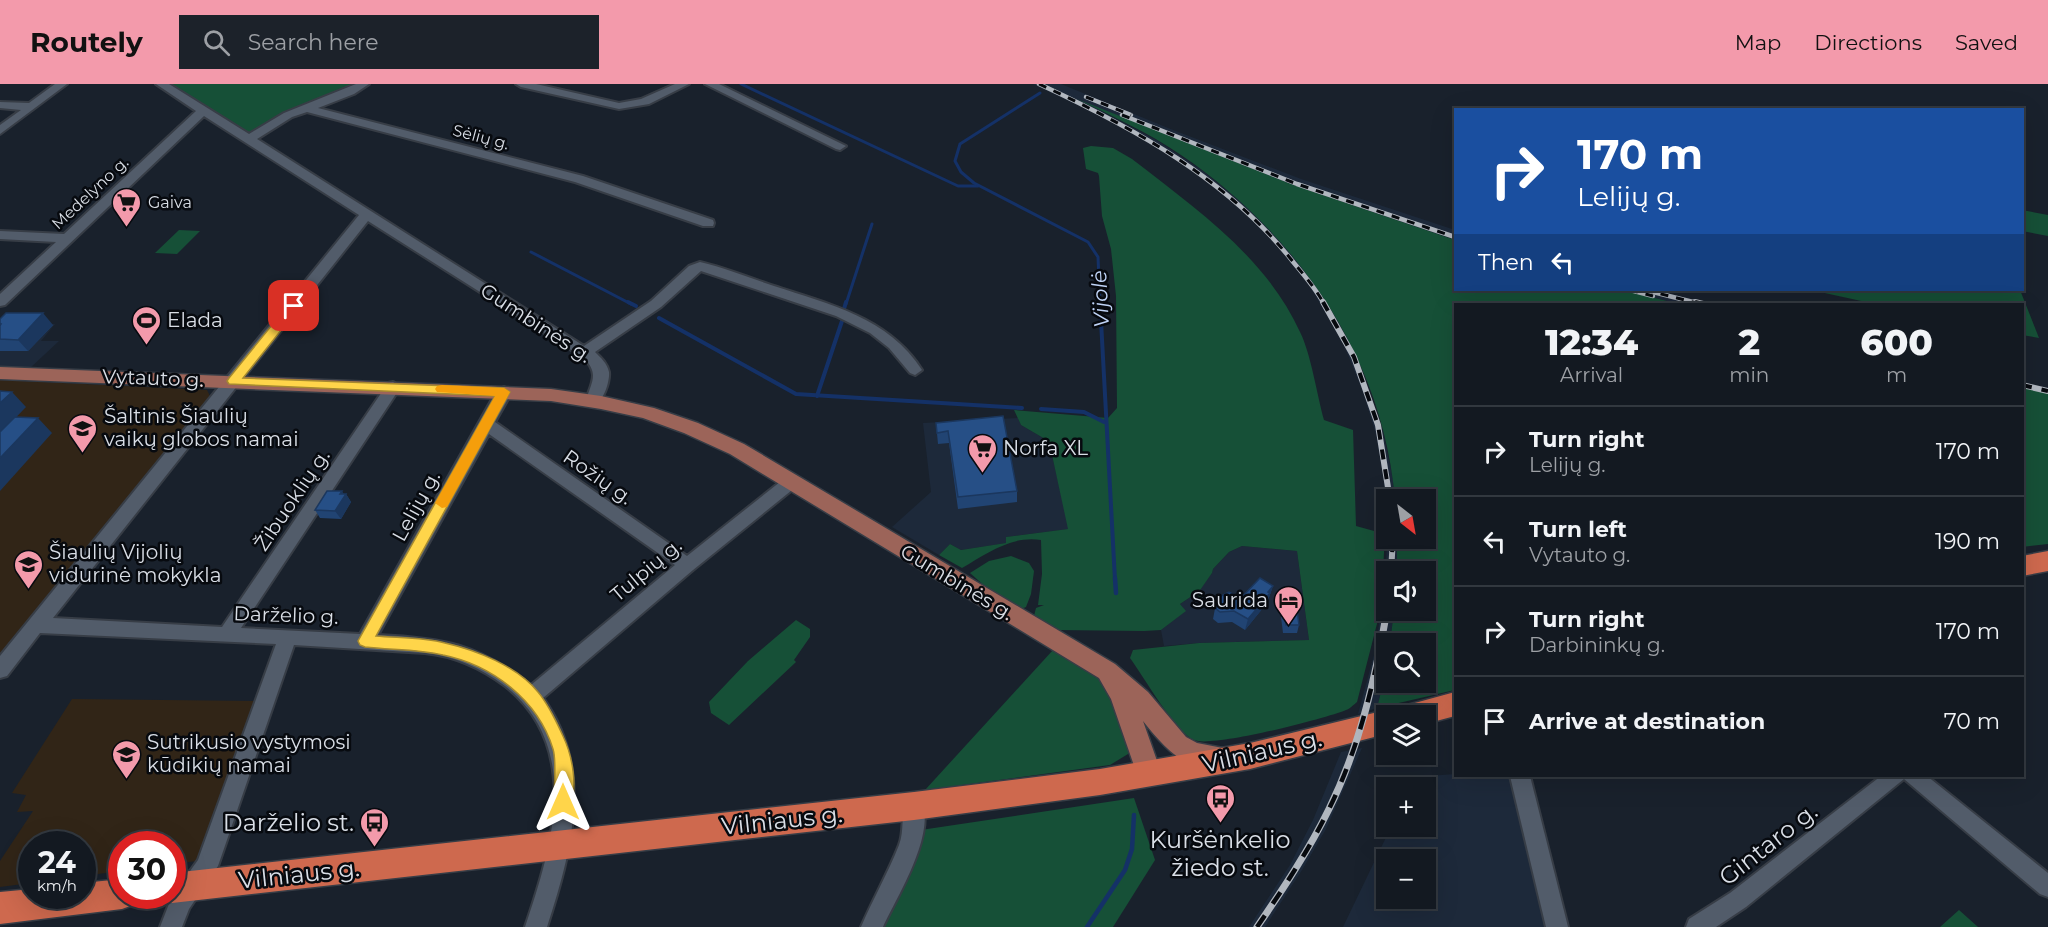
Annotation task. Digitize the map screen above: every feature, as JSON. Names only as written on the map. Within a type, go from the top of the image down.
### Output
[{"type":"highway","points":[[2024,553],[2048,549]]},
{"type":"highway","points":[[2024,566],[2048,561]]},
{"type":"highway","points":[[1436,709],[1454,704]]},
{"type":"highway","name":"Vilniaus g.","points":[[186,887],[914,806],[1149,775],[1250,756],[1376,724]]},
{"type":"highway","points":[[0,908],[108,896]]},
{"type":"main road","name":"Vytauto g.","points":[[0,373],[504,392],[594,400]]},
{"type":"main road","name":"Gumbinės g.","points":[[594,400],[659,415],[691,426],[737,449],[1107,671],[1129,688],[1150,710],[1173,743],[1185,751],[1202,757],[1250,756]]},
{"type":"main road","points":[[1107,671],[1122,695],[1149,775]]},
{"type":"street","points":[[0,131],[62,84]]},
{"type":"street","name":"Gumbinės g.","points":[[160,84],[585,352],[596,362],[602,374],[594,400]]},
{"type":"street","points":[[249,140],[288,115],[350,92],[364,84]]},
{"type":"street","points":[[521,84],[619,106],[634,106],[684,84]]},
{"type":"street","points":[[710,84],[840,146]]},
{"type":"street","points":[[0,105],[31,107]]},
{"type":"street","name":"Sėlių g.","points":[[306,108],[579,179],[708,223]]},
{"type":"street","name":"Medelyno g.","points":[[0,302],[65,238],[196,116],[205,111]]},
{"type":"street","points":[[0,670],[368,214]]},
{"type":"street","points":[[0,235],[65,238]]},
{"type":"street","points":[[585,352],[656,304],[700,266],[841,313],[875,330],[894,345],[915,370]]},
{"type":"street","name":"Žibuoklių g.","points":[[226,636],[393,387]]},
{"type":"street","name":"Lelijų g.","points":[[365,641],[504,392]]},
{"type":"street","name":"Rožių g.","points":[[486,424],[687,565]]},
{"type":"street","name":"Tulpių g.","points":[[532,696],[687,565],[791,482]]},
{"type":"street","name":"Darželio g.","points":[[35,626],[55,625],[226,636],[365,641],[444,648],[467,655],[512,679],[532,696],[549,722],[561,750],[565,784],[560,845],[536,927]]},
{"type":"street","points":[[186,884],[207,866],[287,638]]},
{"type":"street","points":[[1520,777],[1557,927]]},
{"type":"street","name":"Gintaro g.","points":[[1697,927],[1738,900],[1895,777]]},
{"type":"street","points":[[1914,777],[2048,887]]},
{"type":"street","points":[[872,927],[912,839],[914,806]]},
{"type":"street","points":[[171,927],[178,909]]},
{"type":"shaded area","points":[[1033,84],[1061,84],[1301,179],[1454,230],[1454,240],[1226,160],[1090,105],[1158,141],[1203,171],[1252,211],[1276,235],[1316,284],[1351,344],[1383,432],[1394,489],[1385,489],[1376,434],[1362,389],[1344,345],[1310,286],[1271,238],[1223,192],[1175,156],[1108,119]]},
{"type":"shaded area","points":[[1627,291],[1658,291],[1708,303],[1675,303]]},
{"type":"shaded area","points":[[55,324],[41,341],[59,341],[30,368],[0,367],[0,326]]},
{"type":"shaded area","name":"Šaltinis Šiaulių vaikų globos namai","points":[[0,380],[207,390],[210,396],[0,660]]},
{"type":"shaded area","points":[[1018,418],[1021,425],[1045,439],[1052,455],[1069,529],[1006,537],[1007,543],[961,550],[950,544],[939,555],[892,527],[931,492],[923,423]]},
{"type":"shaded area","points":[[1242,546],[1297,551],[1309,640],[1164,646],[1161,630],[1185,611],[1180,604],[1192,596],[1202,597],[1197,593],[1213,569],[1229,552]]},
{"type":"shaded area","points":[[1387,549],[1397,549],[1397,561],[1386,561]]},
{"type":"shaded area","points":[[1380,621],[1393,621],[1391,633],[1378,633]]},
{"type":"shaded area","points":[[1376,643],[1376,693],[1381,693],[1378,705],[1376,708],[1358,714]]},
{"type":"shaded area","name":"Sutrikusio vystymosi kūdikių namai","points":[[72,699],[258,701],[205,860],[186,862],[186,831],[108,831],[108,873],[96,874],[96,831],[20,831],[33,811],[17,812],[26,795],[12,793]]},
{"type":"shaded area","points":[[1362,748],[1326,829],[1302,870],[1265,927],[1249,927],[1290,865],[1313,820],[1341,752]]},
{"type":"shaded area","points":[[1454,774],[1454,777],[1509,777],[1548,927],[1343,927],[1376,858],[1376,909],[1436,909],[1436,849],[1380,849],[1386,837],[1436,837],[1436,777],[1415,777]]},
{"type":"shaded area","name":"Sutrikusio vystymosi kūdikių namai","points":[[18,834],[18,885],[0,887],[0,861]]},
{"type":"green space","points":[[161,84],[364,84],[306,108],[249,139]]},
{"type":"green space","points":[[1077,99],[1296,186],[1454,240],[1454,291],[1627,291],[1675,303],[1454,303],[1454,690],[1390,705],[1378,705],[1381,693],[1436,693],[1436,633],[1391,633],[1393,621],[1436,621],[1436,561],[1397,561],[1397,549],[1436,549],[1436,489],[1393,489],[1387,447],[1373,396],[1353,349],[1327,303],[1297,261],[1262,222],[1223,187],[1156,139]]},
{"type":"green space","points":[[1091,146],[1113,148],[1132,159],[1204,215],[1249,257],[1286,305],[1300,332],[1311,363],[1324,420],[1353,430],[1356,526],[1376,532],[1376,549],[1384,549],[1384,561],[1376,561],[1378,621],[1357,702],[1347,709],[1293,726],[1244,736],[1222,740],[1194,740],[1186,735],[1169,716],[1130,658],[1133,650],[1199,643],[1309,640],[1297,551],[1242,546],[1229,552],[1213,569],[1198,593],[1202,597],[1199,599],[1192,596],[1180,604],[1186,611],[1161,630],[1144,631],[1056,630],[1041,623],[1034,616],[1036,608],[1044,605],[1038,605],[1042,574],[1041,540],[1030,539],[1010,543],[962,568],[939,555],[950,544],[961,550],[1006,543],[1006,537],[1068,529],[1052,455],[1045,439],[1021,425],[1014,410],[1108,418],[1117,408],[1116,296],[1111,249],[1102,216],[1099,176],[1098,173],[1086,169],[1083,148]]},
{"type":"green space","points":[[2024,210],[2048,215],[2048,236],[2024,231]]},
{"type":"green space","points":[[179,230],[200,231],[177,254],[155,253]]},
{"type":"green space","points":[[1816,291],[2020,291],[2039,338],[2024,335],[2024,303],[1870,303]]},
{"type":"green space","points":[[2024,388],[2048,393],[2048,544],[2024,547]]},
{"type":"green space","points":[[1011,556],[1029,563],[1034,571],[1031,594],[1026,607],[1019,610],[997,597],[970,573],[989,561]]},
{"type":"green space","points":[[796,620],[810,629],[810,637],[794,660],[796,662],[729,725],[711,713],[709,702],[748,661]]},
{"type":"green space","points":[[1053,650],[1107,684],[1130,745],[1128,754],[1110,765],[925,790]]},
{"type":"green space","points":[[1134,798],[1155,860],[1113,927],[872,927],[914,831]]},
{"type":"green space","points":[[1959,910],[1978,927],[1940,927]]},
{"type":"building","points":[[6,313],[43,313],[18,340],[0,339],[0,319]]},
{"type":"building","points":[[0,391],[12,392],[0,403]]},
{"type":"building","name":"Norfa XL","points":[[1003,416],[1017,491],[958,497],[948,431],[937,433],[936,423]]},
{"type":"building","points":[[15,417],[38,418],[0,458],[0,432]]},
{"type":"building","points":[[327,491],[342,491],[340,494],[346,494],[335,511],[315,510]]},
{"type":"building","points":[[1260,578],[1273,586],[1268,592],[1270,593],[1248,619],[1234,611],[1220,612],[1215,608],[1217,598],[1229,592],[1241,598]]},
{"type":"building","points":[[1284,609],[1297,610],[1299,625],[1286,625]]},
{"type":"waterway","points":[[741,84],[958,186],[978,186]]},
{"type":"waterway","name":"Vijolė","points":[[1040,93],[960,144],[955,161],[961,172],[974,183],[1088,242],[1098,257],[1100,304]]},
{"type":"waterway","points":[[846,304],[872,224]]},
{"type":"waterway","points":[[531,252],[631,304]]},
{"type":"waterway","points":[[628,302],[636,306]]},
{"type":"waterway","points":[[844,309],[846,302]]},
{"type":"waterway","name":"Vijolė","points":[[1100,302],[1115,580]]},
{"type":"waterway","points":[[659,318],[796,394],[817,395]]},
{"type":"waterway","points":[[817,395],[843,318]]},
{"type":"waterway","points":[[817,395],[1022,408]]},
{"type":"waterway","points":[[1041,409],[1084,412],[1104,422]]},
{"type":"waterway","name":"Vijolė","points":[[1115,578],[1116,593]]},
{"type":"waterway","name":"Vijolė","points":[[1087,927],[1125,870],[1132,849],[1134,815]]},
{"type":"railway","points":[[1039,84],[1144,138],[1209,181],[1268,233],[1306,278],[1324,304]]},
{"type":"railway","points":[[1086,97],[1131,115]]},
{"type":"railway","points":[[1122,115],[1297,184],[1454,237]]},
{"type":"railway","points":[[1634,291],[1653,296]]},
{"type":"railway","points":[[1649,291],[1697,303]]},
{"type":"railway","points":[[1323,302],[1354,357],[1378,425],[1388,489]]},
{"type":"railway","points":[[1695,302],[1699,303]]},
{"type":"railway","points":[[2024,385],[2048,391]]},
{"type":"railway","points":[[1392,549],[1392,561]]},
{"type":"railway","points":[[1257,927],[1304,854],[1340,785],[1365,712],[1385,621]]},
{"type":"slow traffic","points":[[442,389],[504,392],[442,503]]},
{"type":"place","name":"Gaiva","points":[[127,228]]},
{"type":"place","name":"Elada","points":[[146,346]]},
{"type":"place","name":"Šaltinis Šiaulių vaikų globos namai","points":[[83,454]]},
{"type":"place","name":"Norfa XL","points":[[982,474]]},
{"type":"place","name":"Šiaulių Vijolių vidurinė mokykla","points":[[28,590]]},
{"type":"place","name":"Saurida","points":[[1289,626]]},
{"type":"place","name":"Sutrikusio vystymosi kūdikių namai","points":[[126,780]]},
{"type":"place","name":"Kuršėnkelio žiedo st.","points":[[1220,824]]},
{"type":"place","name":"Darželio st.","points":[[375,848]]},
{"type":"route","points":[[294,306],[233,381],[504,392],[365,641],[444,648],[488,664],[512,679],[532,696],[549,722],[561,750],[565,784],[563,802]]}]
